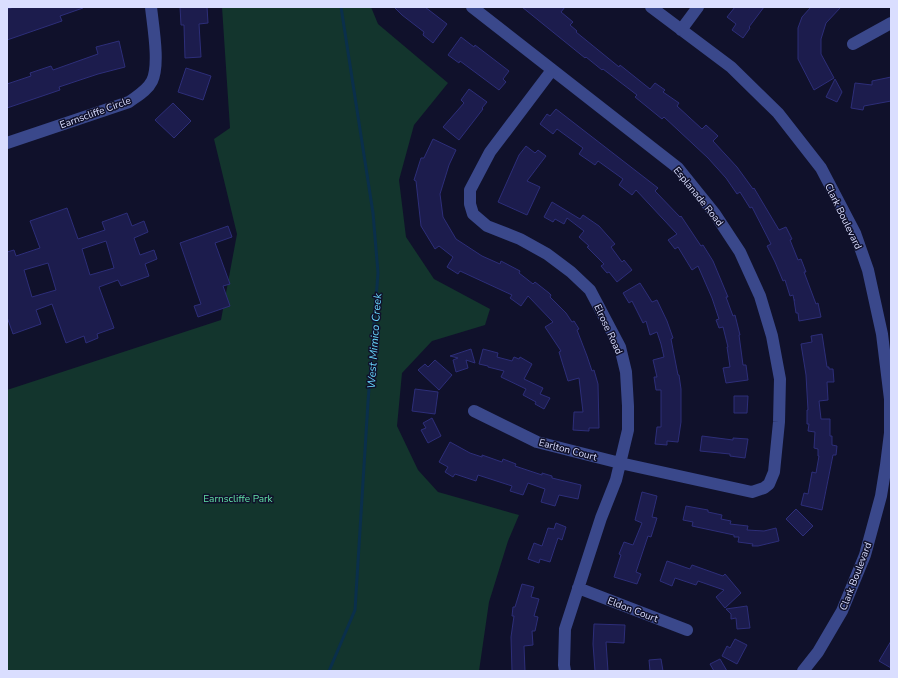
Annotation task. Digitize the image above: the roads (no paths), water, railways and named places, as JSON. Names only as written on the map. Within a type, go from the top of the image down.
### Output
[{"type":"street","name":"Earnscliffe Circle","points":[[7,143],[129,102],[142,93],[152,81],[156,66],[152,7]]},
{"type":"street","name":"Esplanade Road","points":[[472,7],[678,168],[715,214],[740,252],[760,296],[772,336],[780,379],[779,422],[774,472],[769,484],[764,488],[752,492],[620,463]]},
{"type":"street","name":"Clark Boulevard","points":[[652,7],[731,67],[778,113],[821,168],[855,233],[885,320],[890,399],[889,441],[881,496],[866,555],[842,611],[818,652],[803,671]]},
{"type":"street","points":[[681,30],[698,7]]},
{"type":"street","points":[[853,44],[891,23]]},
{"type":"street","name":"Elrose Road","points":[[552,70],[490,152],[470,190],[470,204],[473,214],[487,226],[520,239],[547,254],[571,272],[590,290],[620,347],[626,372],[628,430],[616,480],[601,518],[566,629],[565,671]]},
{"type":"street","name":"Earlton Court","points":[[474,411],[537,442],[620,463]]},
{"type":"street","name":"Eldon Court","points":[[578,588],[687,630]]},
{"type":"waterway","name":"West Mimico Creek","points":[[329,671],[355,610],[378,273],[373,213],[341,7]]},
{"type":"park label","name":"Earnscliffe Park","points":[[238,498]]}]
